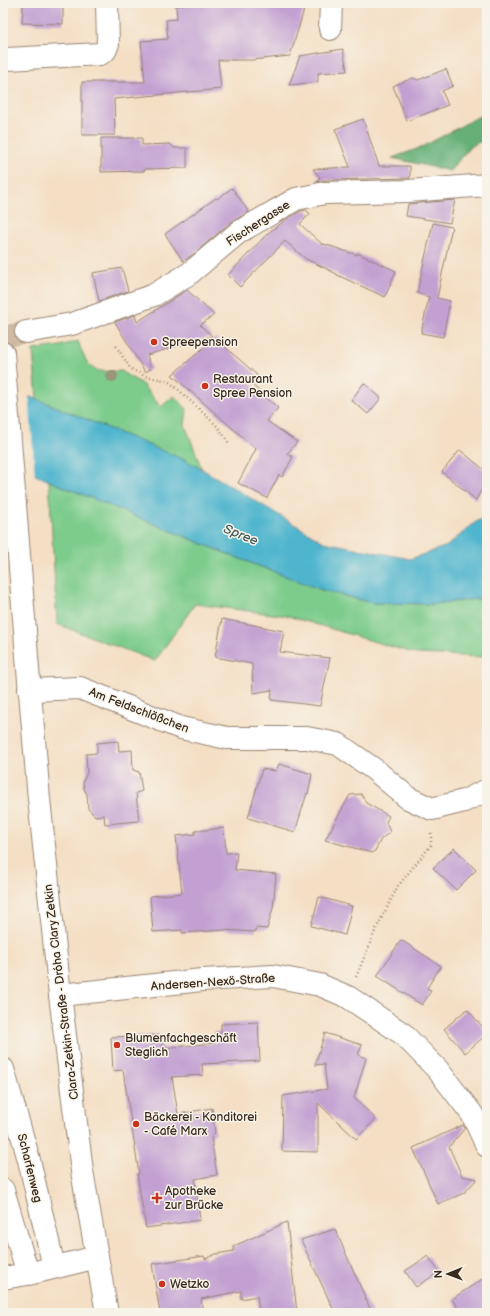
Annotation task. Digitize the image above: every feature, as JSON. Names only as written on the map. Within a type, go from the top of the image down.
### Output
[{"type":"street","points":[[7,59],[100,54],[105,51],[108,44],[107,3]]},
{"type":"street","points":[[330,29],[331,3]]},
{"type":"street","name":"Fischergasse","points":[[26,332],[72,324],[154,295],[190,273],[239,232],[296,199],[325,193],[408,191],[487,185]]},
{"type":"street","name":"Clara-Zetkin-Straße - Dróha Clary Zetkin","points":[[3,353],[28,680],[60,995],[82,1171],[106,1313]]},
{"type":"street","name":"Am Feldschlößchen","points":[[28,680],[80,688],[181,728],[227,738],[307,738],[338,744],[375,770],[408,798],[432,809]]},
{"type":"street","points":[[432,809],[464,801],[487,790]]},
{"type":"street","name":"Andersen-Nexö-Straße","points":[[60,995],[202,980],[272,976],[320,985],[348,996],[403,1034],[438,1070],[472,1114],[487,1146]]},
{"type":"street","name":"Scharfenweg","points":[[3,1069],[29,1160],[54,1267]]},
{"type":"street","points":[[3,1190],[28,1274]]},
{"type":"street","points":[[3,1278],[28,1274],[97,1256]]},
{"type":"path","points":[[116,346],[130,368],[145,376],[168,381],[218,427],[229,443]]},
{"type":"path","points":[[348,996],[376,929],[398,886],[431,845],[432,809]]},
{"type":"green space","points":[[487,112],[487,138],[470,147],[450,171],[392,158],[422,147]]},
{"type":"green space","points":[[78,341],[85,359],[92,368],[111,372],[122,371],[141,383],[161,407],[174,396],[187,409],[185,425],[202,469],[185,460],[37,399],[33,350],[60,346]]},
{"type":"green space","points":[[49,480],[225,553],[322,590],[372,603],[433,604],[487,598],[487,657],[416,654],[288,616],[195,604],[155,661],[57,624]]},
{"type":"water","name":"Spree","points":[[3,389],[37,399],[185,460],[324,542],[410,559],[447,546],[477,521],[487,517],[487,598],[433,604],[372,603],[322,590],[225,553],[28,472]]},
{"type":"pier","points":[[3,387],[29,394],[35,477],[3,462]]},
{"type":"building","points":[[23,3],[63,3],[63,24],[22,23]]},
{"type":"building","points":[[189,3],[306,3],[290,56],[252,60],[218,60],[221,89],[114,99],[115,135],[82,135],[82,82],[145,82],[141,41],[168,39],[166,20],[177,19],[176,6]]},
{"type":"building","points":[[343,49],[347,71],[318,73],[318,82],[289,85],[300,56]]},
{"type":"building","points":[[446,69],[453,86],[442,91],[448,105],[407,121],[393,86],[413,78],[418,80]]},
{"type":"building","points":[[363,119],[379,166],[410,166],[410,178],[325,180],[316,182],[320,177],[313,169],[350,167],[335,129]]},
{"type":"building","points":[[101,138],[142,138],[142,145],[170,144],[174,148],[187,148],[187,168],[101,172]]},
{"type":"building","points":[[232,188],[249,212],[231,222],[194,254],[183,261],[165,234]]},
{"type":"building","points":[[455,200],[450,223],[406,216],[408,204]]},
{"type":"building","points":[[306,210],[310,214],[300,224],[323,245],[324,244],[357,255],[357,253],[396,271],[385,297],[306,259],[285,241],[240,287],[228,275],[268,233],[287,219],[301,211]]},
{"type":"building","points":[[433,223],[452,227],[437,298],[450,301],[443,337],[421,333],[429,297],[417,293]]},
{"type":"building","points":[[122,268],[128,291],[99,301],[93,273]]},
{"type":"building","points":[[187,290],[214,315],[200,325],[212,336],[147,355],[151,369],[145,372],[115,322],[135,315],[137,322]]},
{"type":"building","points":[[215,338],[257,375],[250,383],[278,408],[267,421],[297,442],[287,454],[293,457],[282,477],[279,475],[267,498],[238,483],[256,449],[172,375]]},
{"type":"building","points":[[364,383],[381,398],[368,414],[351,400]]},
{"type":"building","points":[[460,450],[487,472],[487,479],[476,500],[442,472]]},
{"type":"building","points":[[222,619],[284,631],[280,652],[330,658],[320,706],[271,700],[272,690],[253,693],[252,664],[215,657]]},
{"type":"building","points":[[118,741],[119,751],[132,750],[133,770],[139,772],[142,791],[136,793],[139,821],[105,824],[104,815],[95,816],[88,809],[87,794],[84,789],[83,781],[87,773],[86,754],[97,753],[97,743]]},
{"type":"building","points":[[279,764],[312,774],[308,794],[307,793],[295,832],[248,818],[262,769],[276,771]]},
{"type":"building","points":[[361,794],[366,803],[389,816],[386,822],[390,832],[381,839],[375,851],[372,853],[325,840],[350,795]]},
{"type":"building","points":[[224,828],[226,853],[237,852],[235,870],[276,874],[273,908],[267,929],[256,928],[255,932],[224,930],[182,933],[182,930],[153,932],[150,896],[182,893],[176,836],[195,834],[195,831]]},
{"type":"building","points":[[454,848],[476,870],[456,890],[433,868]]},
{"type":"building","points":[[319,897],[352,906],[345,935],[311,926]]},
{"type":"building","points":[[401,940],[441,966],[427,988],[431,991],[422,1005],[377,976]]},
{"type":"building","points":[[467,1009],[487,1032],[487,1034],[465,1053],[444,1029]]},
{"type":"building","points":[[258,1022],[260,1061],[202,1064],[203,1075],[172,1077],[178,1114],[212,1108],[215,1133],[211,1137],[217,1175],[195,1179],[200,1220],[146,1228],[123,1070],[113,1071],[111,1037],[160,1035],[163,1048],[215,1043],[215,1032],[221,1032],[221,1024]]},
{"type":"building","points":[[325,1033],[362,1045],[358,1055],[366,1058],[354,1098],[376,1119],[356,1139],[318,1103],[318,1152],[282,1151],[283,1096],[327,1089],[324,1064],[315,1065]]},
{"type":"building","points":[[463,1125],[465,1128],[449,1147],[462,1176],[477,1179],[464,1193],[438,1204],[413,1148]]},
{"type":"building","points":[[287,1222],[297,1313],[259,1313],[257,1296],[241,1299],[241,1291],[201,1299],[203,1313],[160,1313],[152,1264],[204,1256],[205,1259],[216,1254],[234,1251],[234,1246]]},
{"type":"building","points":[[335,1229],[372,1313],[335,1313],[301,1240]]},
{"type":"building","points":[[428,1256],[439,1272],[416,1287],[405,1271]]},
{"type":"building","points":[[487,1276],[487,1313],[461,1313],[452,1299]]},
{"type":"tunnel","points":[[3,337],[26,332]]},
{"type":"place","name":"Spreepension","points":[[154,342]]},
{"type":"place","name":"Restaurant Spree Pension","points":[[205,386]]},
{"type":"place","name":"Blumenfachgeschäft Steglich","points":[[117,1045]]},
{"type":"place","name":"Bäckerei - Konditorei - Café Marx","points":[[136,1124]]},
{"type":"place","name":"Apotheke zur Brücke","points":[[157,1198]]},
{"type":"place","name":"Wetzko","points":[[162,1284]]}]
